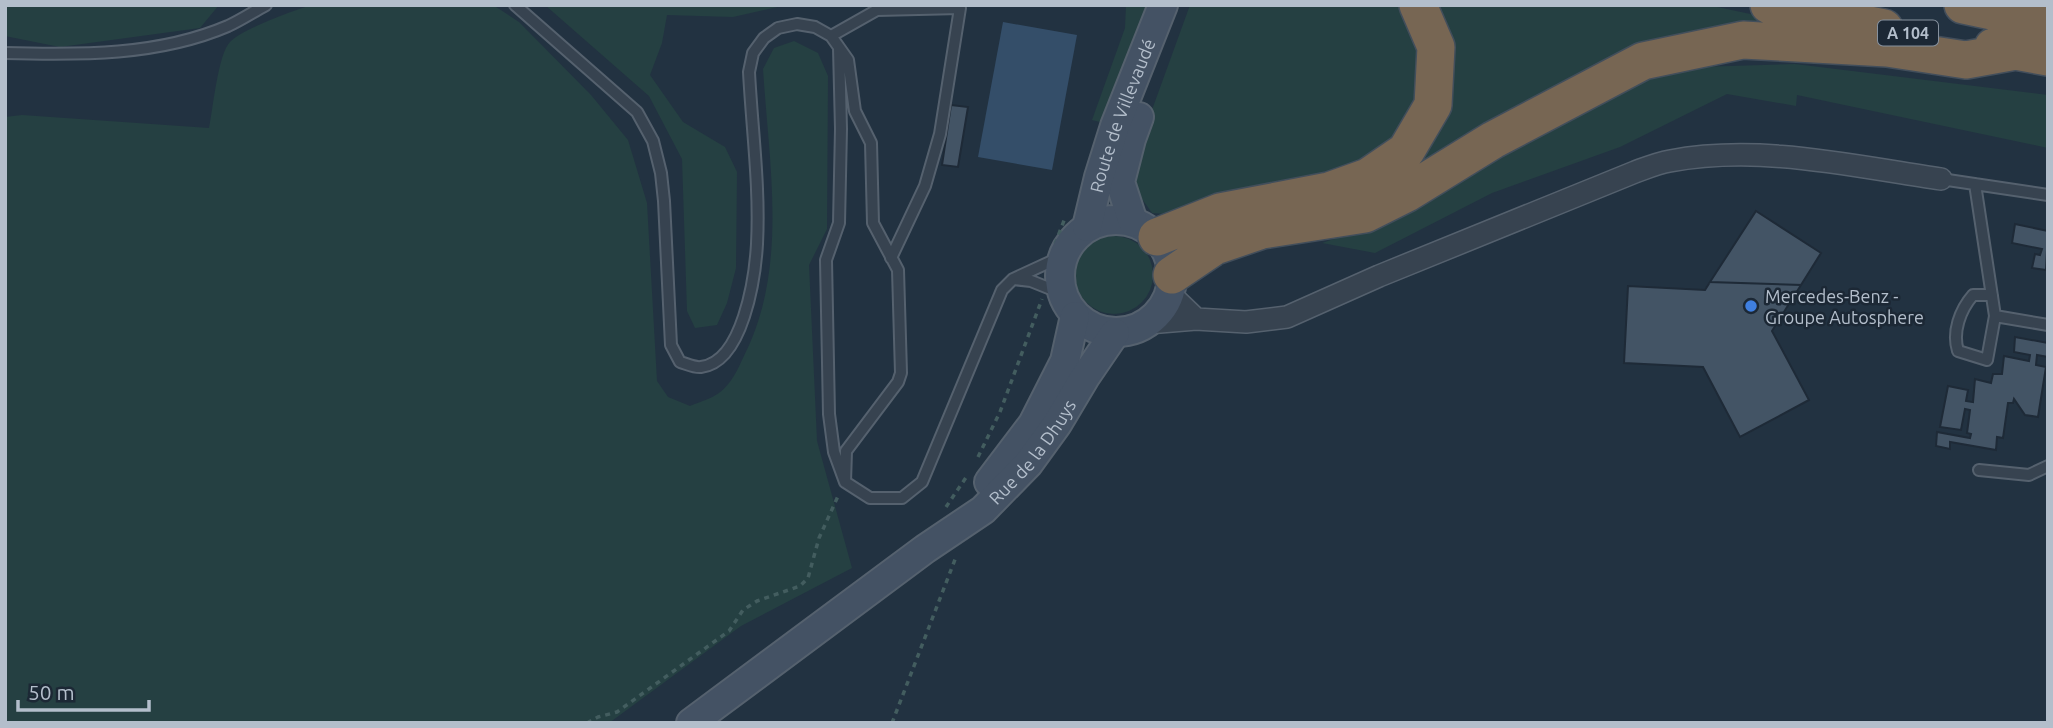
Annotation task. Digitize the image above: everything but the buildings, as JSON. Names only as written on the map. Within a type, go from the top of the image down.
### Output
[{"type":"highway","points":[[1145,230],[1329,191],[1368,177],[1406,151],[1433,105],[1436,47],[1418,5]]},
{"type":"highway","name":"A 104","points":[[1769,5],[1846,22],[2032,54]]},
{"type":"highway","points":[[1963,5],[2048,23]]},
{"type":"highway","points":[[1171,284],[1215,246],[1262,230],[1365,214],[1406,193],[1493,140],[1643,61],[1743,40],[1886,48],[1966,60],[2032,54]]},
{"type":"street","name":"Route de Villevaudé","points":[[1087,227],[1115,126],[1163,5]]},
{"type":"street","name":"Route de Villevaudé","points":[[1145,230],[1120,182],[1130,139],[1180,5]]},
{"type":"street","points":[[1196,319],[1171,284],[1165,248],[1145,230],[1117,219],[1102,221],[1087,227],[1072,239],[1057,258],[1061,299],[1100,331],[1115,333],[1148,323],[1196,319],[1246,322],[1287,317],[1380,276],[1668,161],[1752,154],[1941,179]]},
{"type":"street","points":[[1148,323],[1161,311],[1171,284]]},
{"type":"street","name":"Rue de la Dhuys","points":[[943,542],[1032,425],[1065,361],[1061,299]]},
{"type":"street","name":"Rue de la Dhuys","points":[[691,723],[943,542],[983,510],[1028,464],[1058,424],[1084,377],[1115,333]]},
{"type":"lane","points":[[5,53],[71,55],[121,52],[200,36],[229,25],[266,5]]},
{"type":"lane","points":[[515,5],[637,112],[653,141],[664,201],[671,345],[680,362],[699,368],[718,362],[736,337],[750,297],[757,244],[749,72],[753,53],[764,38],[778,28],[797,24],[815,27],[831,36],[839,46],[848,60],[855,111],[871,143],[873,223],[898,270],[901,373],[898,382],[846,451],[845,482]]},
{"type":"lane","points":[[831,36],[877,10],[960,8],[940,134],[925,186],[891,258]]},
{"type":"lane","points":[[839,46],[839,223],[826,260],[829,414],[834,452],[845,482],[870,498],[902,498],[922,482],[1002,290],[1013,279],[1057,258]]},
{"type":"lane","points":[[841,129],[850,121],[861,124]]},
{"type":"lane","points":[[1941,179],[2048,195]]},
{"type":"lane","points":[[1975,184],[1992,295],[1995,316],[1987,360],[1958,351],[1955,342],[1962,308],[1973,295],[1992,295]]},
{"type":"lane","points":[[1013,279],[1031,281],[1061,299]]},
{"type":"lane","points":[[1995,316],[2048,325]]},
{"type":"lane","points":[[1979,470],[2029,475],[2048,467]]},
{"type":"path","points":[[1057,258],[1055,243],[1064,219],[1077,198],[1094,198]]},
{"type":"path","points":[[978,457],[1061,299]]},
{"type":"path","points":[[892,723],[952,564],[935,521],[972,469]]},
{"type":"path","points":[[587,723],[617,712],[729,631],[743,610],[757,601],[800,586],[808,578],[819,538],[845,482]]},
{"type":"path","points":[[943,542],[952,564]]},
{"type":"green space","points":[[5,5],[219,5],[200,28],[60,47],[5,36]]},
{"type":"green space","points":[[311,5],[493,5],[519,22],[591,95],[628,140],[647,203],[657,381],[668,397],[690,406],[719,393],[733,377],[757,324],[766,289],[772,216],[763,69],[774,48],[794,41],[818,53],[828,76],[827,229],[809,265],[817,441],[852,568],[741,626],[609,723],[5,723],[5,117],[22,115],[209,128],[219,69],[230,42],[256,26]]},
{"type":"green space","points":[[545,5],[786,5],[733,17],[667,15],[662,43],[650,75],[683,122],[725,147],[737,172],[736,268],[727,303],[717,325],[695,328],[687,311],[682,159],[649,96]]},
{"type":"green space","points":[[1126,5],[1150,5],[1104,123],[1092,120],[1125,28]]},
{"type":"green space","points":[[1190,5],[1404,5],[1420,33],[1417,115],[1358,171],[1166,214],[1152,213],[1135,189],[1136,154]]},
{"type":"green space","points":[[1435,5],[1708,5],[1755,15],[1760,24],[1408,177],[1437,128]]},
{"type":"green space","points":[[1795,64],[2048,95],[2048,148],[1797,95],[1796,106],[1727,94],[1620,147],[1492,193],[1375,253],[1322,243],[1387,221],[1473,167],[1631,84],[1697,67]]},
{"type":"green space","points":[[1114,236],[1129,239],[1141,248],[1150,260],[1153,275],[1150,290],[1141,302],[1129,311],[1114,314],[1099,311],[1087,302],[1078,290],[1075,275],[1078,260],[1087,248],[1099,239]]},
{"type":"water","points":[[1003,22],[1077,35],[1052,170],[978,157]]},
{"type":"place","name":"Mercedes-Benz - Groupe Autosphere","points":[[1751,306]]}]
